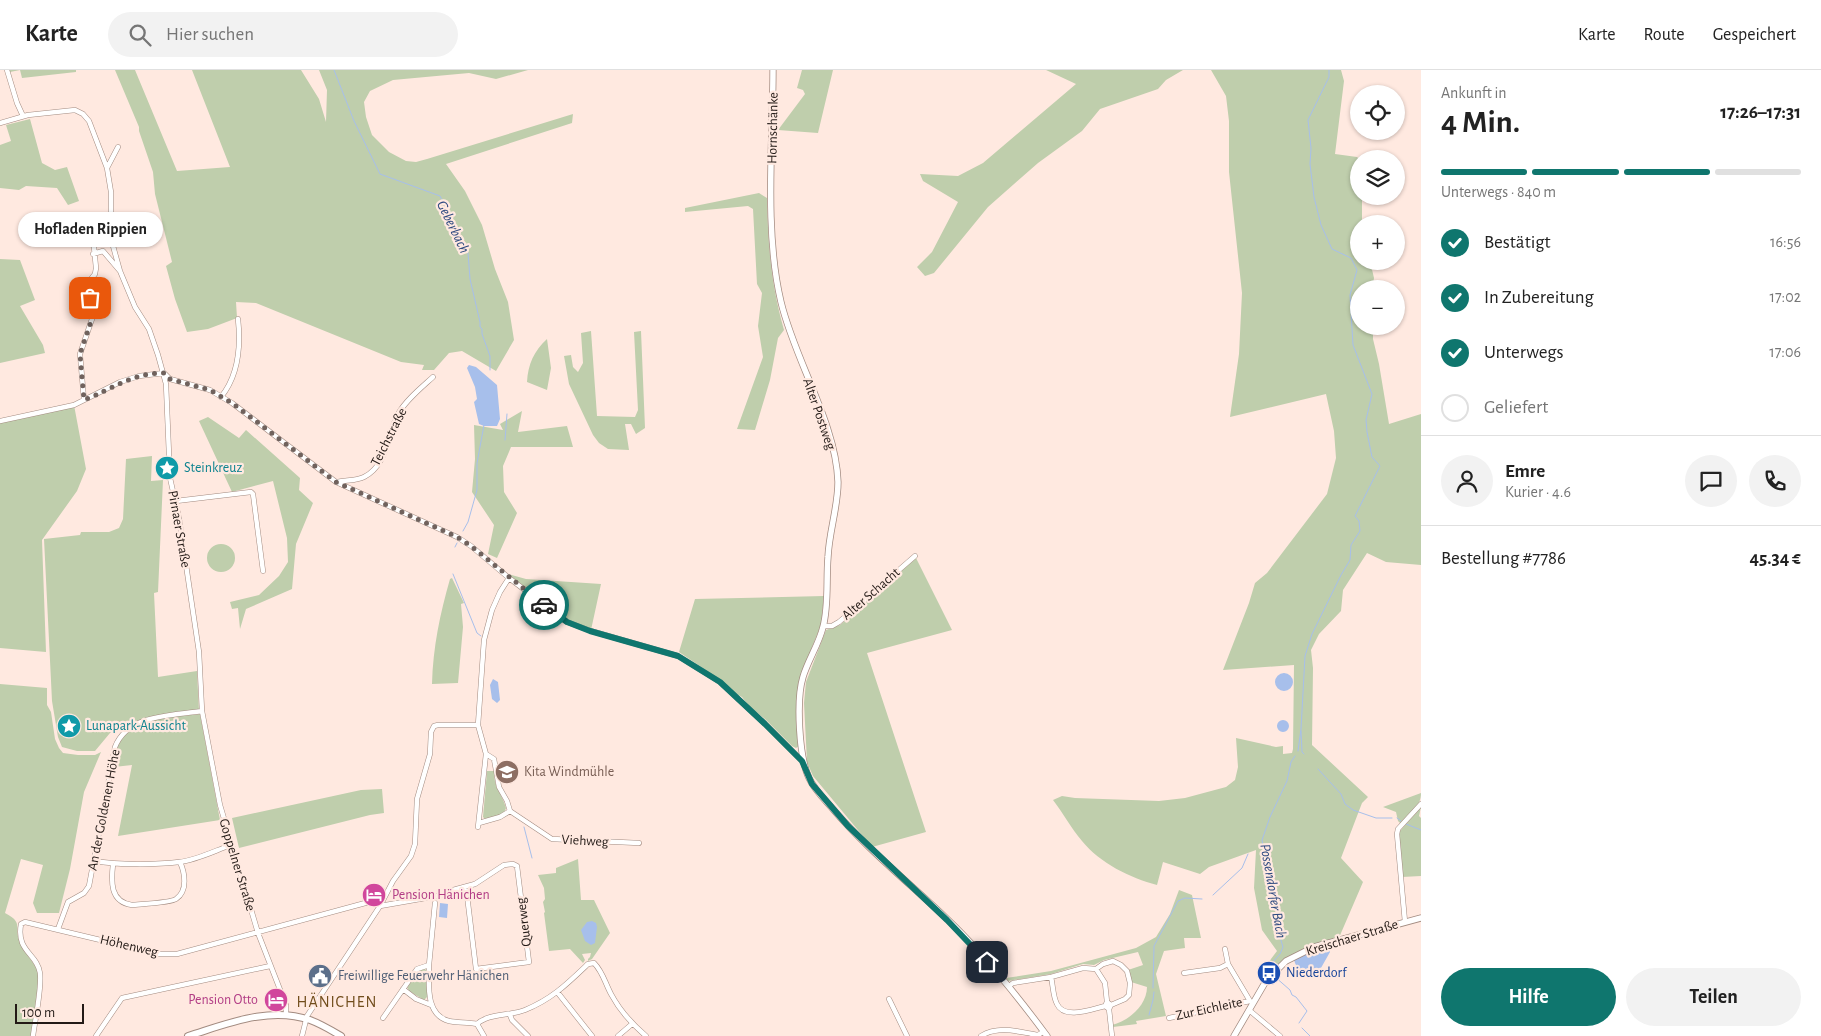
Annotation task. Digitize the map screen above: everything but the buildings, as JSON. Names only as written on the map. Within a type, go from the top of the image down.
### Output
[{"type":"main road","points":[[188,1036],[253,1017],[286,1015],[306,1019],[341,1036]]},
{"type":"street","points":[[0,122],[23,116],[6,70]]},
{"type":"street","name":"Hornschänke","points":[[772,186],[773,70]]},
{"type":"street","name":"Pirnaer Straße","points":[[23,116],[67,110],[75,110],[84,114],[98,142],[107,168],[111,192],[113,246],[120,271],[135,307],[148,329],[164,373],[166,384],[170,478],[176,501],[199,652],[202,711]]},
{"type":"street","points":[[107,168],[118,146]]},
{"type":"street","name":"Alter Postweg","points":[[772,186],[772,247],[781,305],[796,350],[826,426],[833,449],[838,481],[828,555],[824,626],[802,680],[800,701],[802,761]]},
{"type":"street","points":[[84,400],[80,354],[92,319],[87,284],[95,274],[96,268],[94,247],[82,229],[103,230],[111,225]]},
{"type":"street","points":[[94,254],[103,251],[120,271]]},
{"type":"street","points":[[221,396],[228,388],[235,373],[239,347],[238,319]]},
{"type":"street","points":[[0,421],[74,405],[120,382],[139,376],[164,373],[170,379],[197,386],[221,396],[336,482],[457,537],[567,622],[590,631],[678,656],[720,682],[802,761],[810,779],[848,826],[947,920],[1009,986],[1045,1034],[1038,1035],[1011,1030],[993,1030],[981,1036]]},
{"type":"street","name":"Teichstraße","points":[[336,482],[356,479],[372,471],[388,445],[398,414],[433,377]]},
{"type":"street","points":[[176,501],[250,492],[253,494],[263,571]]},
{"type":"street","name":"Alter Schacht","points":[[824,626],[832,626],[838,622],[915,556]]},
{"type":"street","points":[[486,754],[494,759],[498,787],[507,801],[510,811],[479,825],[486,754],[478,725],[485,632],[500,592],[509,578]]},
{"type":"street","name":"Goppelner Straße","points":[[202,711],[220,805],[231,845],[258,933],[286,1005],[286,1015]]},
{"type":"street","name":"An der Goldenen Höhe","points":[[58,929],[65,906],[68,902],[84,893],[89,886],[118,738],[130,726],[138,722],[202,711]]},
{"type":"street","points":[[302,1036],[306,1019],[380,906],[393,881],[411,856],[415,844],[417,799],[430,754],[431,732],[434,726],[478,725]]},
{"type":"street","points":[[1405,922],[1397,834],[1398,829],[1421,804]]},
{"type":"street","name":"Viehweg","points":[[510,811],[552,839],[639,843]]},
{"type":"street","points":[[94,861],[113,864],[180,862],[200,857],[231,845]]},
{"type":"street","points":[[113,864],[112,889],[116,896],[126,904],[132,905],[175,900],[184,886],[183,869],[180,862]]},
{"type":"street","name":"Querweg","points":[[380,906],[443,895],[454,890],[475,884],[504,865],[513,864],[517,866],[529,962],[476,969],[466,887]]},
{"type":"street","name":"Höhenweg","points":[[33,1036],[40,972],[21,941],[19,934],[21,924],[25,922],[168,955],[258,933],[369,902],[380,906]]},
{"type":"street","points":[[431,1005],[429,965],[435,903]]},
{"type":"street","name":"Kreischaer Straße","points":[[1234,1036],[1266,981],[1286,961],[1314,947],[1421,918]]},
{"type":"street","name":"Zur Eichleite","points":[[1169,1018],[1251,1005],[1228,964],[1224,949]]},
{"type":"street","points":[[1009,986],[1013,983],[1051,977],[1083,968],[1096,969],[1103,964],[1113,961],[1128,971],[1129,994],[1125,999],[1108,1006],[1070,1013],[1060,1010],[1056,1004],[1051,977]]},
{"type":"street","points":[[403,989],[431,1005],[440,1017],[448,1021],[477,1024],[481,1020],[510,1014],[542,1002],[558,993],[591,963],[600,969],[611,994],[632,1024],[646,1036]]},
{"type":"street","points":[[1184,973],[1220,968],[1228,964]]},
{"type":"street","points":[[383,1018],[417,969],[429,965]]},
{"type":"street","points":[[96,1036],[122,998],[270,966]]},
{"type":"street","points":[[1096,969],[1105,983],[1112,1036]]},
{"type":"street","points":[[558,993],[592,1036]]},
{"type":"street","points":[[889,999],[907,1036]]},
{"type":"street","points":[[1251,1005],[1280,1036]]},
{"type":"street","points":[[510,1014],[512,1020],[528,1036]]},
{"type":"street","points":[[477,1024],[484,1036]]},
{"type":"street","points":[[618,1036],[632,1024]]},
{"type":"green space","points":[[20,70],[76,70],[76,72],[22,78]]},
{"type":"green space","points":[[115,70],[135,70],[177,171],[230,167],[192,70],[301,70],[319,99],[326,122],[327,90],[319,70],[528,70],[496,79],[469,73],[393,80],[370,91],[364,102],[366,117],[372,135],[389,152],[406,161],[416,162],[573,114],[572,123],[446,164],[465,191],[482,225],[495,269],[508,302],[514,340],[496,371],[462,351],[449,353],[434,370],[422,370],[424,365],[401,362],[256,303],[236,302],[237,318],[208,329],[187,332],[166,266],[172,262],[155,194],[153,172],[139,127]]},
{"type":"green space","points":[[802,70],[833,70],[818,133],[778,130],[805,94],[803,90],[797,88]]},
{"type":"green space","points":[[1046,70],[1183,70],[1166,80],[1158,89],[1100,109],[1082,131],[1038,163],[988,207],[934,273],[925,276],[917,267],[932,252],[958,202],[923,181],[920,174],[958,176],[983,163],[1076,84]]},
{"type":"green space","points":[[1211,70],[1341,70],[1344,81],[1335,154],[1350,156],[1350,205],[1362,205],[1362,215],[1350,215],[1350,270],[1372,270],[1374,278],[1374,280],[1350,280],[1350,335],[1373,335],[1389,424],[1421,414],[1421,565],[1386,562],[1367,553],[1343,590],[1341,611],[1319,634],[1311,650],[1313,668],[1312,745],[1368,797],[1362,803],[1341,858],[1363,882],[1338,940],[1286,959],[1269,973],[1265,967],[1277,951],[1262,930],[1254,888],[1256,850],[1209,867],[1200,874],[1163,862],[1157,885],[1116,869],[1089,849],[1053,800],[1062,796],[1159,801],[1185,798],[1226,787],[1235,780],[1238,767],[1236,738],[1276,747],[1283,746],[1283,754],[1292,753],[1293,749],[1294,665],[1223,670],[1255,583],[1267,573],[1327,494],[1336,458],[1334,431],[1326,394],[1230,417],[1239,354],[1242,293],[1229,172],[1229,121],[1226,96]]},
{"type":"green space","points":[[30,119],[42,163],[55,170],[67,167],[79,201],[68,205],[57,188],[26,186],[19,190],[0,188],[0,145],[11,141],[6,125]]},
{"type":"green space","points":[[759,193],[767,198],[771,265],[784,330],[778,338],[770,380],[755,430],[737,429],[763,357],[758,326],[762,293],[757,284],[753,209],[748,206],[685,212],[685,208]]},
{"type":"green space","points":[[0,259],[20,260],[35,300],[20,306],[43,345],[45,353],[0,363]]},
{"type":"green space","points":[[591,331],[597,416],[635,417],[638,410],[634,332],[641,331],[645,428],[636,434],[631,424],[625,424],[629,450],[608,449],[599,443],[593,435],[569,384],[564,356],[571,355],[573,367],[578,372],[583,363],[581,333]]},
{"type":"green space","points":[[547,339],[551,368],[547,390],[527,382],[532,358]]},
{"type":"green space","points":[[74,405],[86,469],[77,491],[42,540],[46,652],[0,648],[0,421]]},
{"type":"green space","points":[[522,411],[518,432],[567,426],[573,447],[511,447],[503,466],[504,492],[517,513],[497,558],[488,554],[494,525],[472,492],[475,459],[474,425],[503,430],[500,424]]},
{"type":"green space","points":[[208,417],[239,438],[246,430],[300,478],[299,490],[313,503],[296,544],[292,589],[246,609],[240,629],[238,608],[232,609],[230,602],[259,595],[279,576],[288,562],[287,538],[273,481],[232,492],[199,421]]},
{"type":"green space","points":[[152,456],[151,481],[163,480],[158,592],[154,593],[158,677],[197,671],[199,711],[125,724],[110,733],[95,751],[77,751],[62,747],[58,737],[52,701],[44,539],[80,535],[81,532],[109,532],[119,528],[123,519],[126,459]]},
{"type":"green space","points":[[221,544],[231,548],[235,558],[231,568],[221,572],[211,568],[207,558],[211,548]]},
{"type":"green space","points":[[916,558],[952,630],[867,653],[926,832],[872,847],[813,776],[807,762],[804,703],[806,682],[826,630],[840,625]]},
{"type":"green space","points":[[508,574],[526,579],[601,584],[591,630],[567,621]]},
{"type":"green space","points":[[452,578],[464,603],[461,604],[463,627],[458,683],[432,684],[438,631],[446,592]]},
{"type":"green space","points":[[824,596],[821,625],[802,672],[797,692],[799,746],[796,748],[749,706],[742,697],[679,652],[695,599]]},
{"type":"green space","points":[[0,684],[47,688],[47,705],[51,712],[55,739],[63,753],[95,755],[101,752],[84,792],[70,869],[59,913],[37,913],[33,903],[43,865],[21,859],[5,913],[17,923],[20,942],[38,970],[32,1036],[0,1036]]},
{"type":"green space","points":[[200,714],[220,820],[118,836],[132,765],[114,767],[116,750],[120,740],[126,732],[144,722],[167,717]]},
{"type":"green space","points":[[487,771],[494,771],[495,782],[506,808],[504,813],[486,820],[483,817]]},
{"type":"green space","points":[[382,789],[384,813],[239,848],[232,818],[361,790]]},
{"type":"green space","points":[[1421,793],[1417,806],[1401,824],[1398,821],[1396,812],[1383,807]]},
{"type":"green space","points":[[1421,807],[1419,816],[1421,818],[1421,876],[1402,877],[1398,840],[1400,831]]},
{"type":"green space","points":[[578,859],[581,900],[594,900],[610,933],[592,959],[588,961],[591,953],[582,954],[585,960],[583,963],[570,949],[549,951],[543,902],[545,899],[544,888],[538,875],[556,873],[556,868]]},
{"type":"green space","points":[[1179,890],[1192,895],[1201,938],[1184,938],[1185,948],[1164,951],[1156,974],[1166,1016],[1136,1021],[1137,1024],[1113,1027],[1112,1025],[1131,1016],[1144,1000],[1147,987],[1131,982],[1128,970],[1143,965],[1138,952],[1104,960],[1094,965],[1083,964],[1051,974],[1008,981],[1006,978],[1051,971],[1136,948],[1156,937],[1170,914]]},
{"type":"green space","points":[[421,968],[427,970],[427,997],[424,1000],[409,991],[407,987]]},
{"type":"water","points":[[469,365],[476,367],[497,385],[500,419],[497,426],[479,424],[474,402],[477,399],[475,387],[467,368]]},
{"type":"water","points":[[1284,673],[1290,676],[1293,682],[1290,688],[1284,691],[1278,688],[1275,682],[1278,676]]},
{"type":"water","points":[[493,679],[498,682],[500,700],[497,703],[492,699],[490,685]]},
{"type":"water","points":[[1281,720],[1285,720],[1289,726],[1285,732],[1281,732],[1277,728],[1277,724]]},
{"type":"water","points":[[440,903],[448,904],[447,918],[439,917]]},
{"type":"water","points":[[592,921],[596,923],[597,927],[595,943],[591,945],[585,941],[581,930],[587,922]]},
{"type":"water","points":[[1330,946],[1330,952],[1317,975],[1310,976],[1298,968],[1294,960]]},
{"type":"waterway","name":"Geberbach","points":[[334,70],[354,121],[380,174],[440,196],[468,253],[470,279],[480,327],[490,356],[490,370]]},
{"type":"waterway","name":"Possendorfer Bach","points":[[1298,751],[1305,656],[1312,634],[1350,560],[1351,545],[1360,531],[1359,521],[1355,516],[1380,466],[1372,457],[1367,432],[1366,420],[1372,394],[1353,345],[1350,295],[1357,270],[1351,258],[1332,249],[1321,225],[1314,197],[1308,120],[1329,77],[1329,70]]},
{"type":"waterway","points":[[505,440],[507,414]]},
{"type":"waterway","name":"Geberbach","points":[[463,531],[468,522],[477,490],[477,463],[484,425]]},
{"type":"waterway","name":"Geberbach","points":[[455,547],[457,543]]},
{"type":"waterway","name":"Geberbach","points":[[453,574],[477,633],[481,636]]},
{"type":"waterway","name":"Possendorfer Bach","points":[[1301,731],[1302,752],[1304,754]]},
{"type":"waterway","name":"Possendorfer Bach","points":[[1270,969],[1270,965],[1280,954],[1283,947],[1279,934],[1273,877],[1264,852],[1262,840],[1270,817],[1287,781],[1291,762],[1295,756]]},
{"type":"waterway","points":[[1318,769],[1341,794],[1345,804],[1353,810],[1376,818],[1392,818]]},
{"type":"waterway","points":[[1397,818],[1401,821]]},
{"type":"waterway","points":[[1406,824],[1421,830]]},
{"type":"waterway","name":"Geberbach","points":[[524,827],[532,858]]},
{"type":"waterway","points":[[1213,895],[1242,868],[1248,854]]},
{"type":"waterway","points":[[1153,988],[1154,946],[1178,901],[1185,898],[1202,899]]},
{"type":"waterway","name":"Possendorfer Bach","points":[[1274,976],[1290,990],[1292,995],[1296,997],[1307,1011],[1299,1023]]},
{"type":"waterway","points":[[1149,1015],[1154,992]]},
{"type":"waterway","name":"Possendorfer Bach","points":[[1302,1028],[1310,1036]]},
{"type":"way so far","points":[[90,298],[92,319],[80,354],[84,400],[120,382],[156,373],[164,373],[170,379],[210,390],[232,403],[336,482],[457,537],[471,546],[544,605]]},
{"type":"place","name":"Hofladen Rippien","points":[[90,298]]},
{"type":"place","name":"Steinkreuz","points":[[167,468]]},
{"type":"place","name":"Lunapark-Aussicht","points":[[69,726]]},
{"type":"place","name":"Kita Windmühle","points":[[507,772]]},
{"type":"place","name":"Pension Hänichen","points":[[374,895]]},
{"type":"place","name":"Niederdorf","points":[[1269,973]]},
{"type":"place","name":"Freiwillige Feuerwehr Hänichen","points":[[320,976]]},
{"type":"place","name":"Pension Otto","points":[[276,1000]]},
{"type":"district","name":"HÄNICHEN","points":[[337,1002]]},
{"type":"route","points":[[544,605],[567,622],[590,631],[678,656],[720,682],[802,761],[812,784],[848,826],[947,920],[987,962]]}]
